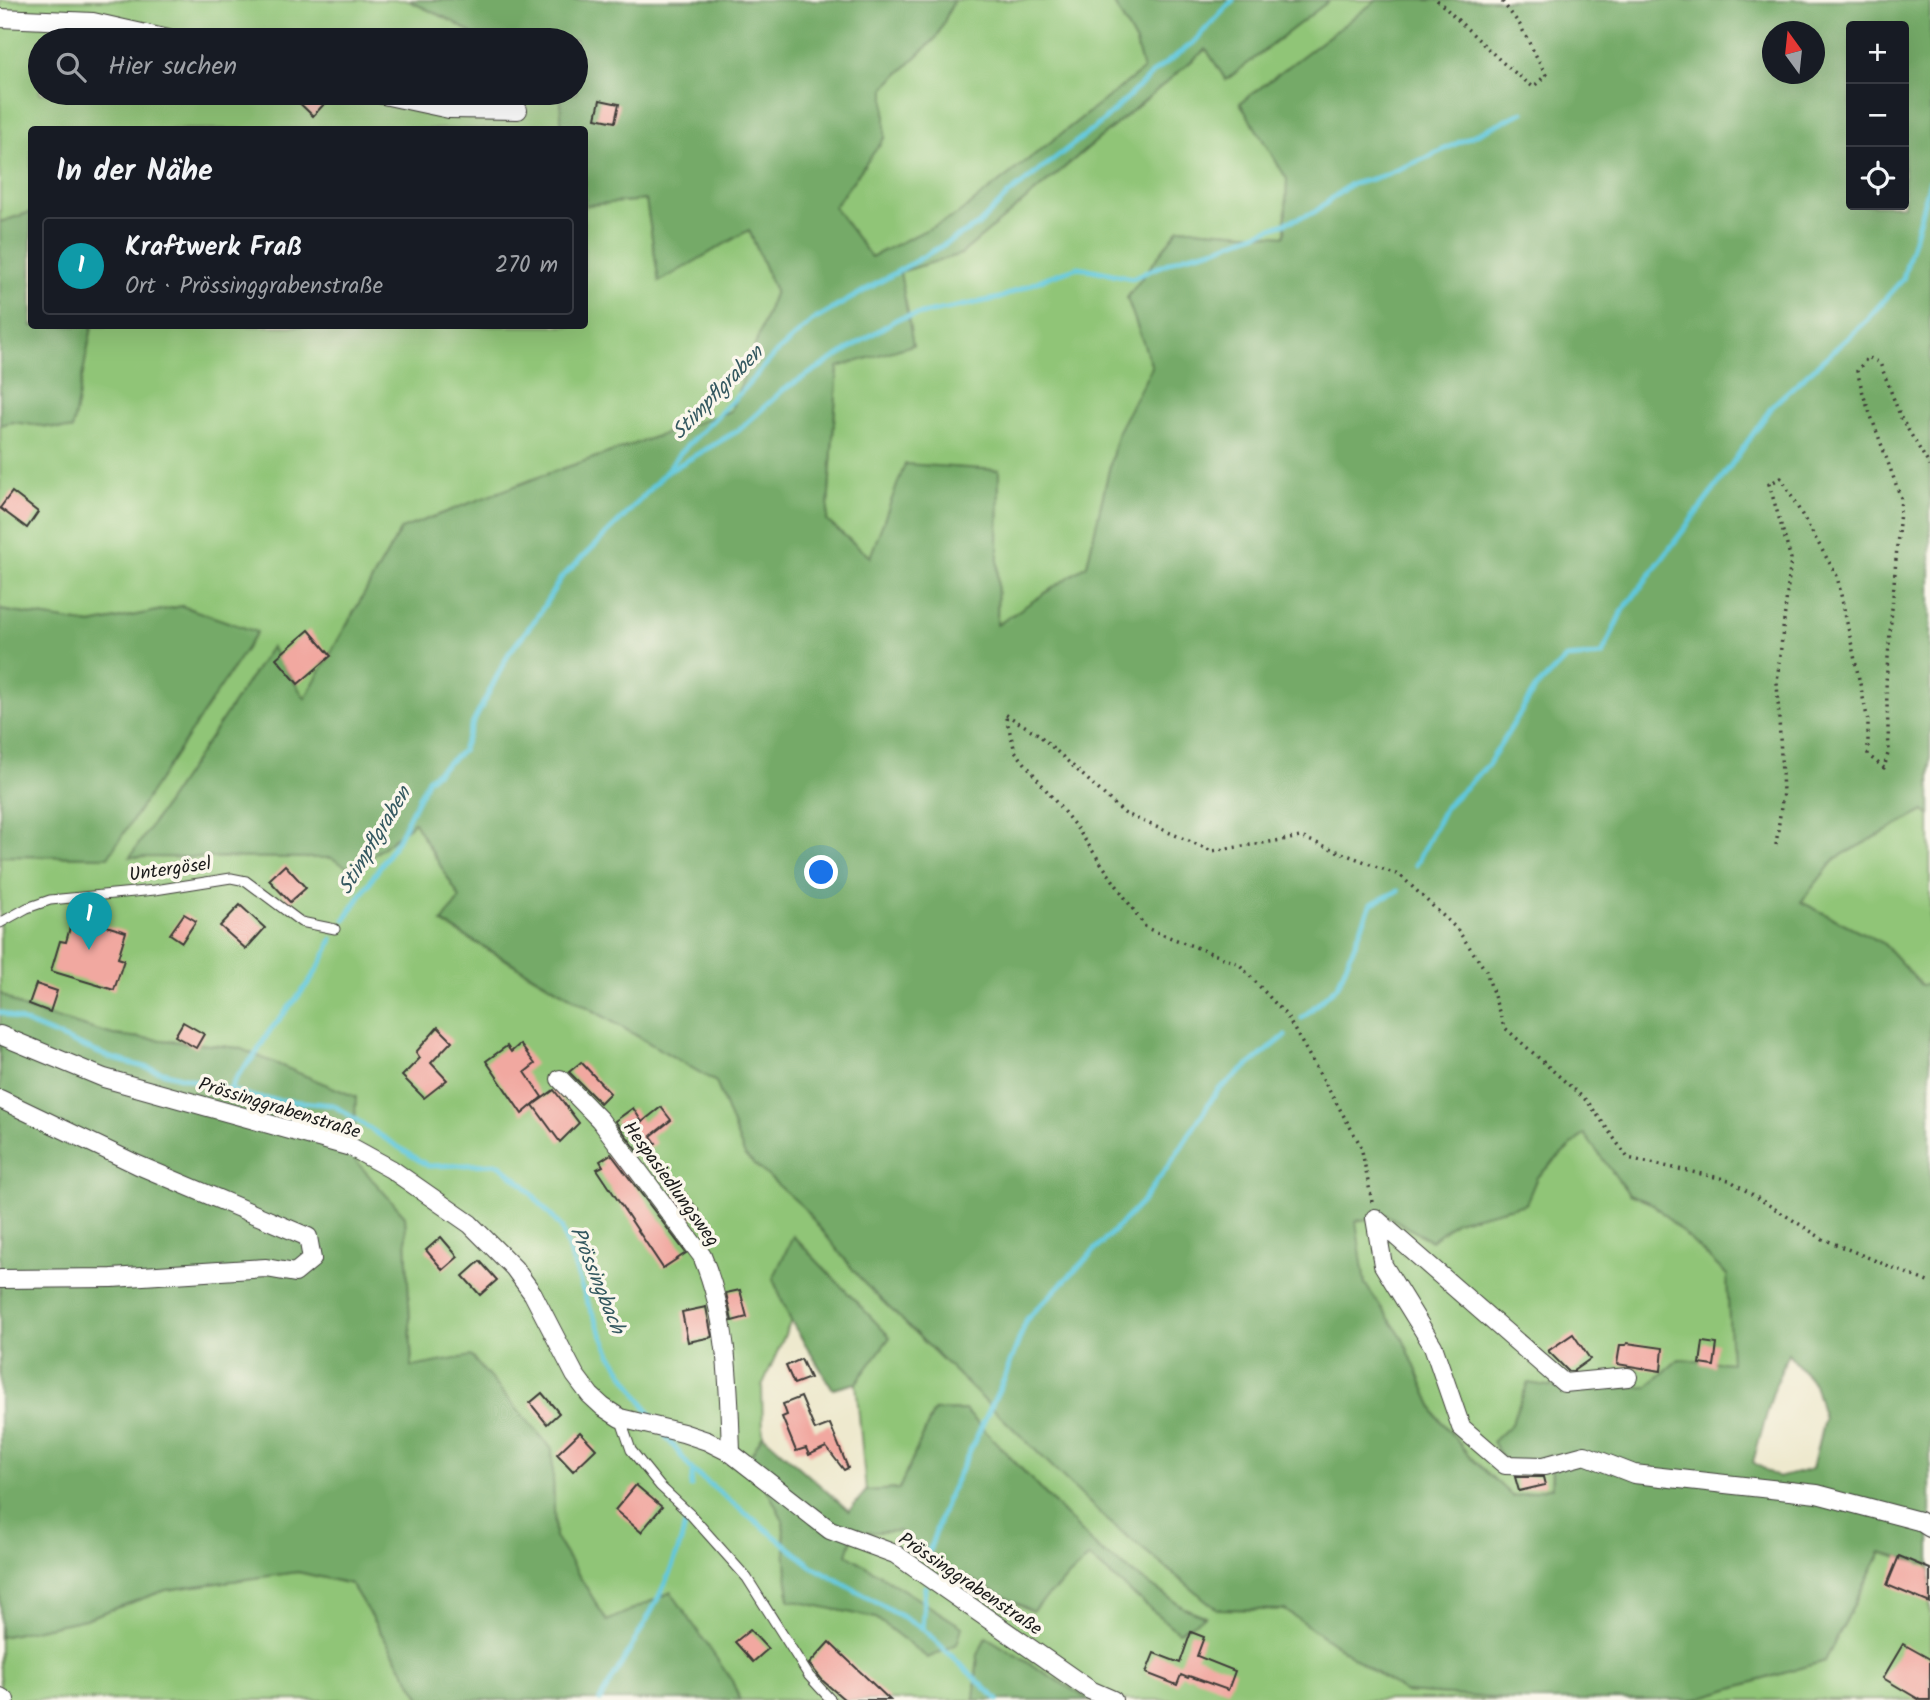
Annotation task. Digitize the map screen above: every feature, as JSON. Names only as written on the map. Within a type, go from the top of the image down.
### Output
[{"type":"street","points":[[0,18],[93,22],[120,28]]},
{"type":"street","points":[[434,105],[449,108],[518,110]]},
{"type":"street","name":"Prössinggrabenstraße","points":[[0,1035],[104,1078],[351,1147],[391,1168],[470,1224],[505,1258],[533,1294],[575,1375],[590,1395],[620,1418],[707,1441],[731,1453],[830,1530],[895,1554],[1090,1690],[1114,1700]]},
{"type":"street","name":"Hespasiedlungsweg","points":[[560,1079],[600,1120],[702,1256],[711,1276],[729,1372],[731,1453]]},
{"type":"street","points":[[0,1099],[138,1165],[308,1237],[312,1259],[295,1273],[266,1268],[112,1278],[0,1279]]},
{"type":"street","points":[[1375,1218],[1564,1383],[1628,1377]]},
{"type":"street","points":[[1375,1218],[1383,1265],[1433,1346],[1461,1427],[1505,1465],[1544,1466],[1585,1455],[1634,1474],[1817,1494],[1919,1521],[1930,1528]]},
{"type":"street","points":[[0,1697],[5,1700]]},
{"type":"lane","name":"Untergösel","points":[[0,923],[27,908],[50,900],[155,890],[231,878],[246,881],[301,922],[335,929]]},
{"type":"lane","points":[[620,1418],[631,1450],[660,1486],[690,1514],[747,1578],[809,1676],[831,1700]]},
{"type":"path","points":[[1437,0],[1502,62],[1533,86],[1546,75],[1520,25],[1501,0]]},
{"type":"path","points":[[1776,845],[1783,792],[1777,682],[1791,559],[1769,484],[1781,478],[1837,576],[1868,721],[1868,755],[1884,768],[1889,750],[1886,682],[1901,498],[1857,371],[1868,357],[1880,363],[1901,418],[1930,466]]},
{"type":"path","points":[[1375,1218],[1361,1146],[1286,1015],[1239,964],[1146,928],[1076,827],[1015,751],[1005,714],[1038,734],[1124,813],[1212,851],[1301,836],[1401,876],[1457,929],[1486,971],[1504,1027],[1588,1102],[1628,1158],[1729,1180],[1823,1239],[1930,1283]]},
{"type":"green space","points":[[0,0],[407,0],[463,28],[28,28],[28,105],[561,105],[561,126],[28,126],[28,213],[0,222]]},
{"type":"green space","points":[[407,0],[954,0],[937,37],[885,87],[885,137],[834,207],[871,257],[957,215],[1143,70],[1136,43],[1112,0],[1330,0],[1226,80],[1206,49],[961,254],[900,272],[913,345],[838,367],[827,521],[870,557],[905,464],[999,470],[997,625],[1087,565],[1118,431],[1152,367],[1127,298],[1179,228],[1285,236],[1287,179],[1240,103],[1377,0],[1930,0],[1930,816],[1924,811],[1836,858],[1801,902],[1883,943],[1921,985],[1930,985],[1930,1565],[1881,1552],[1825,1661],[1692,1700],[1526,1700],[1404,1692],[1285,1610],[1217,1609],[1106,1519],[863,1282],[803,1207],[745,1156],[716,1082],[442,922],[460,898],[414,822],[354,871],[331,858],[130,857],[271,647],[305,698],[401,529],[547,474],[731,411],[775,291],[749,230],[659,282],[646,200],[588,205],[588,126],[561,126],[561,105],[588,105],[588,28],[463,28]],"holes":[[[1584,1134],[1629,1194],[1653,1204],[1727,1275],[1731,1363],[1679,1359],[1647,1387],[1567,1389],[1528,1383],[1511,1424],[1492,1442],[1510,1468],[1552,1455],[1552,1487],[1513,1497],[1471,1458],[1436,1415],[1403,1339],[1365,1284],[1356,1221],[1387,1215],[1431,1241],[1456,1221],[1526,1204],[1537,1177]],[[1788,1353],[1814,1384],[1824,1419],[1812,1469],[1778,1478],[1753,1462],[1773,1392]]]},
{"type":"green space","points":[[954,0],[1112,0],[1136,43],[1143,70],[958,215],[871,257],[834,207],[885,137],[885,87],[937,37]]},
{"type":"green space","points":[[1330,0],[1377,0],[1240,103],[1287,179],[1285,236],[1179,228],[1127,298],[1152,367],[1118,431],[1087,565],[997,626],[999,470],[870,557],[827,521],[838,367],[908,312],[899,272],[961,254],[1206,49],[1226,80]]},
{"type":"green space","points":[[646,200],[659,281],[749,230],[775,291],[731,411],[547,474],[401,529],[305,699],[271,647],[130,857],[332,858],[354,871],[414,822],[460,898],[442,923],[716,1082],[745,1156],[804,1207],[863,1282],[1106,1519],[1217,1609],[1285,1610],[1404,1692],[1526,1700],[1089,1700],[986,1637],[978,1655],[974,1700],[740,1700],[732,1681],[607,1621],[555,1537],[552,1449],[412,1368],[405,1216],[239,1048],[113,1035],[25,1009],[0,993],[0,856],[108,857],[182,606],[91,624],[0,610],[0,425],[12,422],[72,430],[91,329],[588,329],[588,205]],"holes":[[[794,1237],[890,1337],[856,1383],[866,1491],[899,1489],[934,1411],[965,1410],[1098,1549],[1184,1608],[1204,1616],[1178,1632],[1089,1557],[1032,1611],[951,1569],[899,1531],[853,1532],[846,1554],[962,1627],[928,1658],[876,1618],[789,1599],[783,1520],[750,1456],[763,1435],[762,1386],[791,1321],[773,1279]]]},
{"type":"green space","points":[[28,213],[28,329],[91,329],[72,430],[12,422],[0,425],[0,222]]},
{"type":"green space","points":[[182,606],[257,632],[108,857],[0,856],[0,610],[91,624]]},
{"type":"green space","points":[[1924,811],[1930,816],[1930,985],[1921,985],[1883,943],[1801,902],[1836,858]]},
{"type":"green space","points":[[0,993],[25,1009],[113,1035],[239,1048],[356,1097],[353,1158],[405,1216],[412,1367],[471,1356],[552,1449],[555,1537],[607,1621],[671,1592],[732,1681],[740,1700],[422,1700],[351,1584],[298,1572],[166,1590],[85,1619],[0,1637]]},
{"type":"green space","points":[[1584,1134],[1629,1194],[1653,1204],[1727,1275],[1731,1363],[1679,1359],[1647,1387],[1567,1389],[1528,1383],[1511,1424],[1552,1454],[1551,1487],[1513,1497],[1471,1458],[1436,1415],[1403,1339],[1365,1284],[1355,1221],[1387,1215],[1431,1240],[1456,1221],[1525,1204],[1537,1177]]},
{"type":"green space","points":[[793,1236],[890,1337],[856,1383],[833,1389],[791,1321],[773,1279]]},
{"type":"green space","points":[[965,1410],[1098,1549],[1184,1608],[1205,1616],[1178,1632],[1089,1557],[1032,1611],[951,1569],[899,1531],[854,1533],[847,1554],[962,1627],[957,1644],[928,1658],[876,1618],[789,1600],[783,1520],[750,1456],[763,1435],[849,1511],[866,1491],[899,1489],[934,1411]]},
{"type":"green space","points":[[1882,1552],[1930,1565],[1930,1700],[1692,1700],[1825,1661]]},
{"type":"green space","points":[[298,1572],[351,1584],[422,1700],[0,1700],[0,1637],[85,1619],[166,1590]]},
{"type":"green space","points":[[986,1637],[1089,1700],[974,1700],[978,1655]]},
{"type":"building","points":[[600,100],[619,104],[615,122],[596,118]]},
{"type":"building","points":[[302,105],[323,105],[313,116]]},
{"type":"building","points":[[12,492],[38,512],[27,528],[0,508]]},
{"type":"building","points":[[309,630],[331,656],[298,684],[276,658]]},
{"type":"building","points":[[285,865],[306,888],[290,902],[269,880]]},
{"type":"building","points":[[240,905],[265,928],[246,949],[220,926]]},
{"type":"building","points":[[184,914],[196,921],[182,942],[170,934]]},
{"type":"building","points":[[73,916],[126,932],[118,958],[124,960],[114,990],[51,971],[60,941],[66,942]]},
{"type":"building","points":[[36,984],[57,991],[50,1012],[29,1004]]},
{"type":"building","points":[[183,1022],[204,1034],[196,1048],[175,1036]]},
{"type":"building","points":[[438,1027],[452,1041],[431,1063],[447,1080],[424,1098],[402,1076],[420,1058],[416,1052]]},
{"type":"building","points":[[520,1044],[535,1064],[525,1072],[542,1097],[522,1114],[486,1061],[507,1046],[511,1052]]},
{"type":"building","points":[[581,1062],[610,1093],[600,1103],[569,1072]]},
{"type":"building","points":[[554,1090],[579,1123],[560,1142],[533,1105]]},
{"type":"building","points":[[661,1107],[671,1120],[651,1136],[656,1143],[640,1154],[615,1121],[633,1108],[642,1122]]},
{"type":"building","points":[[611,1154],[686,1253],[663,1268],[597,1169],[603,1166],[600,1161]]},
{"type":"building","points":[[682,1190],[699,1211],[689,1220],[673,1198]]},
{"type":"building","points":[[441,1237],[458,1257],[443,1270],[426,1250]]},
{"type":"building","points":[[480,1261],[497,1280],[480,1295],[463,1276]]},
{"type":"building","points":[[740,1290],[747,1317],[732,1321],[726,1293]]},
{"type":"building","points":[[706,1307],[712,1337],[688,1342],[682,1312]]},
{"type":"building","points":[[1573,1334],[1590,1359],[1573,1371],[1568,1371],[1548,1351]]},
{"type":"building","points":[[1703,1342],[1717,1344],[1714,1366],[1700,1364]]},
{"type":"building","points":[[1627,1343],[1663,1348],[1661,1371],[1617,1364],[1620,1345]]},
{"type":"building","points":[[801,1359],[810,1378],[794,1384],[786,1366]]},
{"type":"building","points":[[542,1393],[559,1413],[547,1424],[530,1403]]},
{"type":"building","points":[[801,1397],[815,1430],[830,1424],[848,1468],[844,1470],[826,1447],[809,1455],[806,1448],[796,1451],[782,1417],[787,1415],[783,1404]]},
{"type":"building","points":[[580,1432],[596,1449],[573,1471],[557,1454]]},
{"type":"building","points":[[1515,1477],[1543,1477],[1545,1485],[1519,1491]]},
{"type":"building","points":[[636,1485],[662,1507],[641,1532],[615,1510]]},
{"type":"building","points":[[1899,1556],[1930,1569],[1930,1603],[1887,1585]]},
{"type":"building","points":[[750,1630],[768,1649],[753,1662],[735,1642]]},
{"type":"building","points":[[1191,1632],[1204,1637],[1197,1656],[1235,1671],[1228,1690],[1189,1676],[1188,1678],[1181,1675],[1177,1685],[1146,1673],[1154,1653],[1180,1663]]},
{"type":"building","points":[[829,1642],[890,1700],[845,1700],[823,1681],[809,1664]]},
{"type":"building","points":[[1903,1644],[1930,1659],[1930,1700],[1920,1700],[1883,1678]]},
{"type":"waterway","name":"Stimpflgraben","points":[[345,919],[397,841],[428,779],[462,751],[471,727],[509,653],[537,617],[561,578],[620,521],[680,453],[774,355],[812,321],[978,225],[1009,194],[1102,122],[1154,72],[1193,43],[1233,0]]},
{"type":"waterway","points":[[667,472],[739,430],[783,390],[897,319],[1000,298],[1078,267],[1132,278],[1185,256],[1217,248],[1315,212],[1349,185],[1379,177],[1428,157],[1523,112]]},
{"type":"waterway","points":[[1416,865],[1445,807],[1488,765],[1535,689],[1566,658],[1602,655],[1621,613],[1710,495],[1774,404],[1862,325],[1903,279],[1930,181]]},
{"type":"waterway","points":[[1302,1018],[1338,985],[1371,904],[1398,891]]},
{"type":"waterway","name":"Stimpflgraben","points":[[230,1090],[270,1031],[314,975],[332,939]]},
{"type":"waterway","name":"Prössingbach","points":[[0,1012],[111,1058],[258,1098],[333,1105],[428,1166],[499,1164],[524,1185],[561,1227],[586,1299],[611,1354],[654,1420]]},
{"type":"waterway","points":[[927,1557],[946,1501],[1004,1379],[1027,1319],[1141,1203],[1217,1091],[1285,1036]]},
{"type":"waterway","name":"Prössingbach","points":[[664,1434],[693,1471],[812,1566],[922,1628],[998,1700]]},
{"type":"waterway","points":[[691,1486],[693,1471]]},
{"type":"waterway","points":[[600,1700],[661,1592],[685,1525]]},
{"type":"waterway","points":[[922,1628],[925,1587]]},
{"type":"place","name":"Kraftwerk Fraß","points":[[89,950]]}]
